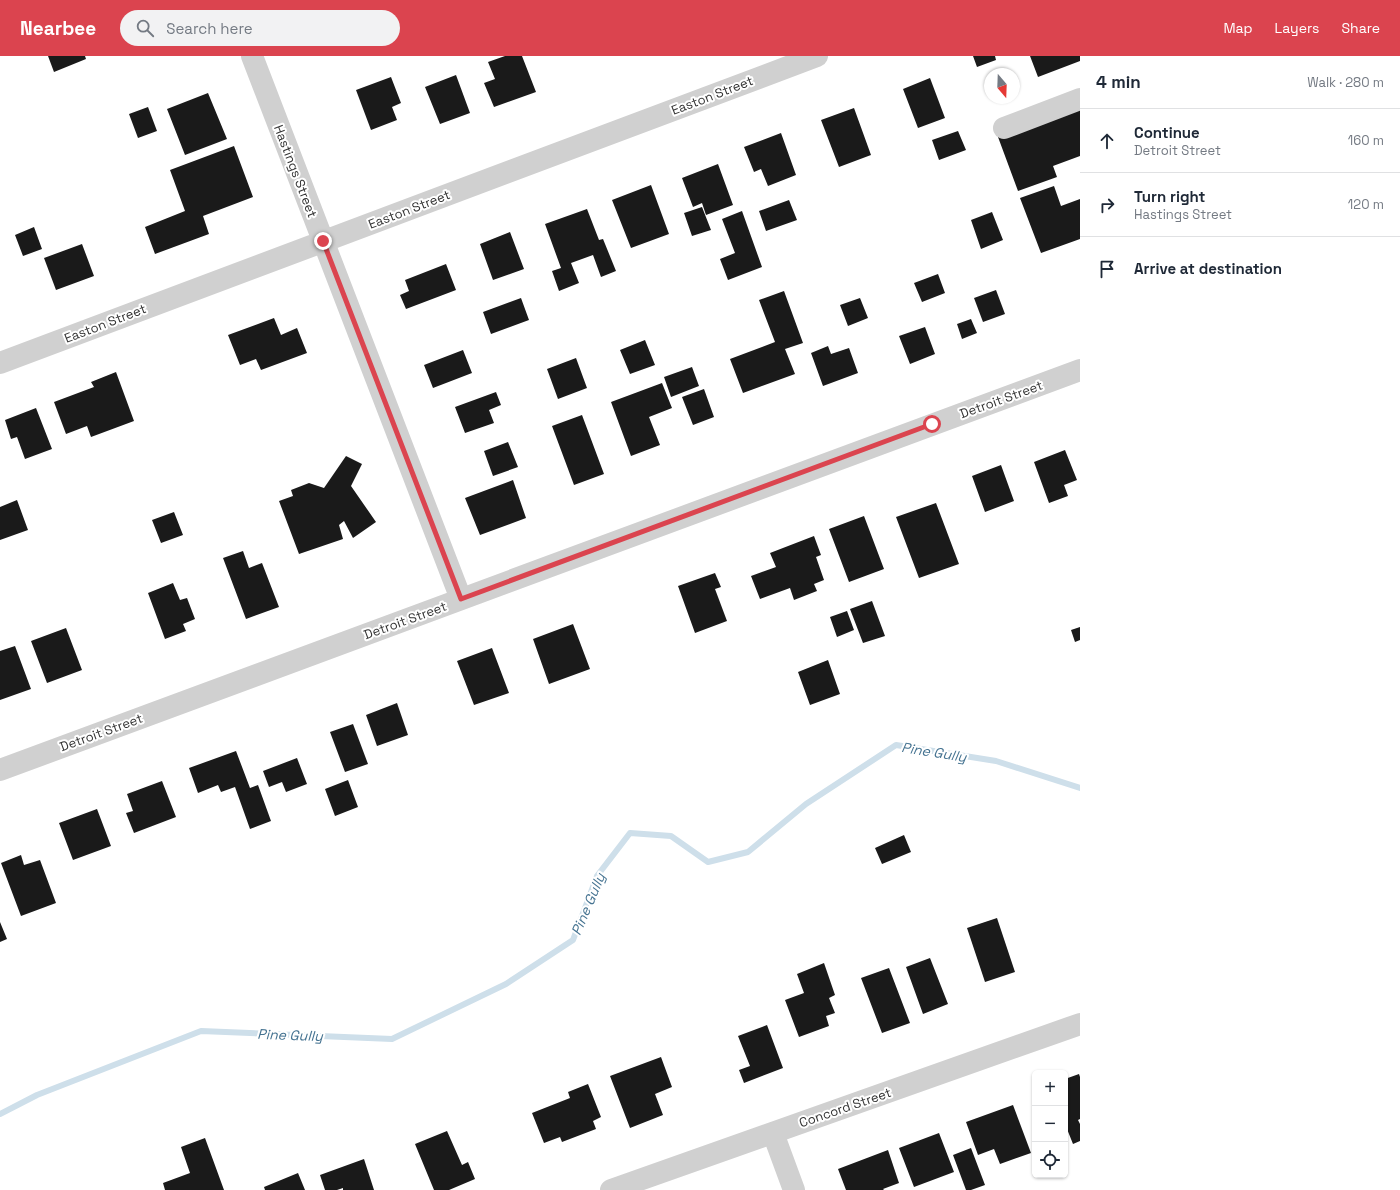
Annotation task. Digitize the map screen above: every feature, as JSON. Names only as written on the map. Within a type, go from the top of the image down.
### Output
[{"type":"street","name":"Hastings Street","points":[[252,56],[461,599]]},
{"type":"street","name":"Easton Street","points":[[0,363],[817,56]]},
{"type":"street","points":[[1004,128],[1080,99]]},
{"type":"street","name":"Detroit Street","points":[[0,770],[1080,370]]},
{"type":"street","name":"Concord Street","points":[[611,1190],[1080,1024]]},
{"type":"street","points":[[773,1133],[794,1190]]},
{"type":"building","points":[[48,56],[85,56],[86,59],[54,72]]},
{"type":"building","points":[[505,56],[522,56],[536,92],[494,107],[484,83],[495,79],[488,62]]},
{"type":"building","points":[[973,56],[995,56],[996,60],[977,67]]},
{"type":"building","points":[[1030,56],[1080,56],[1080,61],[1038,77]]},
{"type":"building","points":[[456,75],[470,113],[440,124],[425,87]]},
{"type":"building","points":[[391,77],[401,103],[392,107],[397,120],[371,130],[356,90]]},
{"type":"building","points":[[930,78],[945,118],[918,128],[903,89]]},
{"type":"building","points":[[208,93],[227,139],[185,155],[167,109]]},
{"type":"building","points":[[1080,106],[1080,156],[1053,166],[1057,177],[1018,191],[998,137]]},
{"type":"building","points":[[148,107],[157,131],[138,138],[129,114]]},
{"type":"building","points":[[854,108],[871,155],[839,167],[821,120]]},
{"type":"building","points":[[958,131],[966,150],[939,160],[932,140]]},
{"type":"building","points":[[781,133],[796,175],[768,186],[761,169],[754,172],[744,147]]},
{"type":"building","points":[[234,146],[253,197],[203,216],[209,234],[155,254],[145,227],[185,211],[170,170]]},
{"type":"building","points":[[718,164],[733,205],[706,215],[702,203],[693,207],[682,178]]},
{"type":"building","points":[[651,185],[669,234],[631,248],[612,200]]},
{"type":"building","points":[[1054,186],[1061,206],[1080,199],[1080,239],[1041,253],[1020,198]]},
{"type":"building","points":[[789,200],[797,220],[766,231],[759,211]]},
{"type":"building","points":[[702,207],[711,230],[692,236],[684,213]]},
{"type":"building","points":[[587,209],[599,240],[603,239],[616,271],[601,277],[593,255],[571,263],[579,283],[559,291],[552,271],[561,268],[545,224]]},
{"type":"building","points":[[742,211],[762,267],[728,280],[720,259],[735,253],[722,219]]},
{"type":"building","points":[[992,212],[1003,240],[981,249],[971,220]]},
{"type":"building","points":[[34,227],[42,249],[23,256],[15,235]]},
{"type":"building","points":[[510,232],[524,269],[493,280],[480,244]]},
{"type":"building","points":[[82,244],[94,276],[56,290],[44,258]]},
{"type":"building","points":[[446,264],[456,290],[406,309],[400,295],[409,291],[405,280]]},
{"type":"building","points":[[938,274],[945,293],[922,302],[914,283]]},
{"type":"building","points":[[996,290],[1005,314],[983,322],[974,298]]},
{"type":"building","points":[[784,291],[803,343],[785,349],[795,374],[743,393],[730,359],[775,342],[759,300]]},
{"type":"building","points":[[521,298],[529,320],[491,334],[483,312]]},
{"type":"building","points":[[860,298],[868,318],[848,326],[840,305]]},
{"type":"building","points":[[274,318],[281,335],[297,328],[307,353],[261,370],[256,359],[240,365],[228,335]]},
{"type":"building","points":[[971,319],[977,333],[962,339],[957,324]]},
{"type":"building","points":[[925,327],[935,354],[910,364],[899,336]]},
{"type":"building","points":[[645,340],[655,365],[630,374],[620,350]]},
{"type":"building","points":[[828,346],[831,354],[849,348],[858,373],[823,386],[811,353]]},
{"type":"building","points":[[463,350],[472,373],[433,388],[424,365]]},
{"type":"building","points":[[576,358],[587,388],[558,399],[547,369]]},
{"type":"building","points":[[692,367],[699,386],[671,397],[664,377]]},
{"type":"building","points":[[116,372],[134,421],[91,437],[87,426],[66,434],[54,402],[94,387],[91,382]]},
{"type":"building","points":[[662,383],[672,408],[649,417],[660,445],[631,456],[611,402]]},
{"type":"building","points":[[704,389],[714,417],[693,425],[682,397]]},
{"type":"building","points":[[496,392],[501,405],[489,410],[494,423],[465,433],[455,407]]},
{"type":"building","points":[[36,408],[52,449],[25,459],[17,437],[11,439],[5,420]]},
{"type":"building","points":[[582,415],[604,474],[574,485],[552,426]]},
{"type":"building","points":[[508,442],[518,467],[493,476],[484,451]]},
{"type":"building","points":[[1065,450],[1077,480],[1064,485],[1068,496],[1049,503],[1034,462]]},
{"type":"building","points":[[346,456],[362,464],[351,486],[376,522],[353,538],[344,521],[339,525],[343,539],[299,554],[279,501],[293,496],[291,490],[309,483],[324,488]]},
{"type":"building","points":[[1001,465],[1014,501],[985,512],[972,476]]},
{"type":"building","points":[[513,480],[526,518],[480,535],[465,498]]},
{"type":"building","points":[[17,500],[28,530],[0,540],[0,507]]},
{"type":"building","points":[[936,503],[959,564],[919,578],[896,517]]},
{"type":"building","points":[[174,512],[183,535],[161,543],[152,520]]},
{"type":"building","points":[[864,516],[884,569],[849,582],[829,529]]},
{"type":"building","points":[[814,536],[821,555],[816,557],[824,580],[814,584],[817,591],[794,600],[790,588],[760,599],[751,576],[776,567],[770,553]]},
{"type":"building","points":[[243,551],[249,568],[262,563],[279,607],[246,619],[223,558]]},
{"type":"building","points":[[715,573],[721,587],[715,589],[727,621],[695,633],[678,586]]},
{"type":"building","points":[[173,583],[180,600],[187,598],[195,619],[183,624],[186,631],[165,639],[148,593]]},
{"type":"building","points":[[872,601],[885,636],[863,643],[850,609]]},
{"type":"building","points":[[847,611],[854,630],[837,637],[830,617]]},
{"type":"building","points":[[573,624],[590,669],[549,684],[533,639]]},
{"type":"building","points":[[1080,627],[1080,640],[1075,642],[1071,630]]},
{"type":"building","points":[[66,628],[82,670],[47,683],[31,641]]},
{"type":"building","points":[[15,646],[31,689],[0,700],[0,651]]},
{"type":"building","points":[[492,648],[509,693],[474,705],[457,661]]},
{"type":"building","points":[[828,660],[840,694],[810,705],[798,672]]},
{"type":"building","points":[[397,703],[408,735],[377,746],[366,715]]},
{"type":"building","points":[[353,724],[368,764],[345,772],[330,732]]},
{"type":"building","points":[[236,751],[250,788],[258,785],[271,821],[250,829],[235,787],[221,792],[218,785],[198,793],[189,768]]},
{"type":"building","points":[[297,758],[307,784],[286,792],[282,782],[269,787],[263,771]]},
{"type":"building","points":[[348,780],[358,807],[335,816],[325,789]]},
{"type":"building","points":[[162,781],[176,817],[134,833],[126,813],[133,811],[127,794]]},
{"type":"building","points":[[97,809],[111,846],[73,860],[59,823]]},
{"type":"building","points":[[904,835],[911,852],[882,864],[875,848]]},
{"type":"building","points":[[21,855],[24,865],[40,860],[56,903],[21,916],[1,863]]},
{"type":"building","points":[[997,918],[1015,972],[985,982],[967,928]]},
{"type":"building","points":[[0,922],[7,939],[0,942]]},
{"type":"building","points":[[930,958],[948,1004],[923,1014],[906,967]]},
{"type":"building","points":[[824,963],[835,995],[829,998],[835,1013],[826,1016],[829,1026],[799,1037],[785,1000],[804,993],[797,974]]},
{"type":"building","points":[[889,968],[910,1023],[882,1033],[861,978]]},
{"type":"building","points":[[767,1025],[783,1068],[744,1083],[739,1070],[750,1066],[738,1036]]},
{"type":"building","points":[[661,1057],[672,1087],[655,1094],[663,1115],[630,1128],[610,1076]]},
{"type":"building","points":[[1079,1074],[1080,1077],[1080,1119],[1078,1120],[1080,1124],[1080,1141],[1073,1144],[1068,1132],[1068,1078]]},
{"type":"building","points":[[588,1084],[601,1117],[593,1121],[596,1129],[562,1142],[560,1137],[544,1143],[532,1113],[570,1098],[568,1092]]},
{"type":"building","points":[[1013,1105],[1031,1153],[1000,1164],[994,1149],[978,1155],[966,1122]]},
{"type":"building","points":[[447,1131],[462,1165],[468,1162],[475,1179],[449,1190],[434,1190],[415,1144]]},
{"type":"building","points":[[939,1133],[954,1172],[914,1187],[899,1148]]},
{"type":"building","points":[[205,1138],[224,1190],[165,1190],[163,1183],[190,1173],[181,1147]]},
{"type":"building","points":[[971,1148],[985,1185],[971,1190],[966,1190],[953,1155]]},
{"type":"building","points":[[888,1150],[899,1183],[883,1189],[884,1190],[846,1190],[838,1169]]},
{"type":"building","points":[[364,1159],[374,1190],[343,1190],[343,1188],[337,1190],[325,1190],[320,1175]]},
{"type":"building","points":[[298,1173],[305,1190],[265,1190],[264,1187]]},
{"type":"waterway","name":"Pine Gully","points":[[0,1114],[37,1095],[201,1031],[392,1039],[506,984],[573,940],[597,876],[630,833],[671,836],[708,862],[748,852],[806,804],[896,745],[996,761],[1080,788]]},
{"type":"route","points":[[323,241],[461,599],[932,424]]}]
